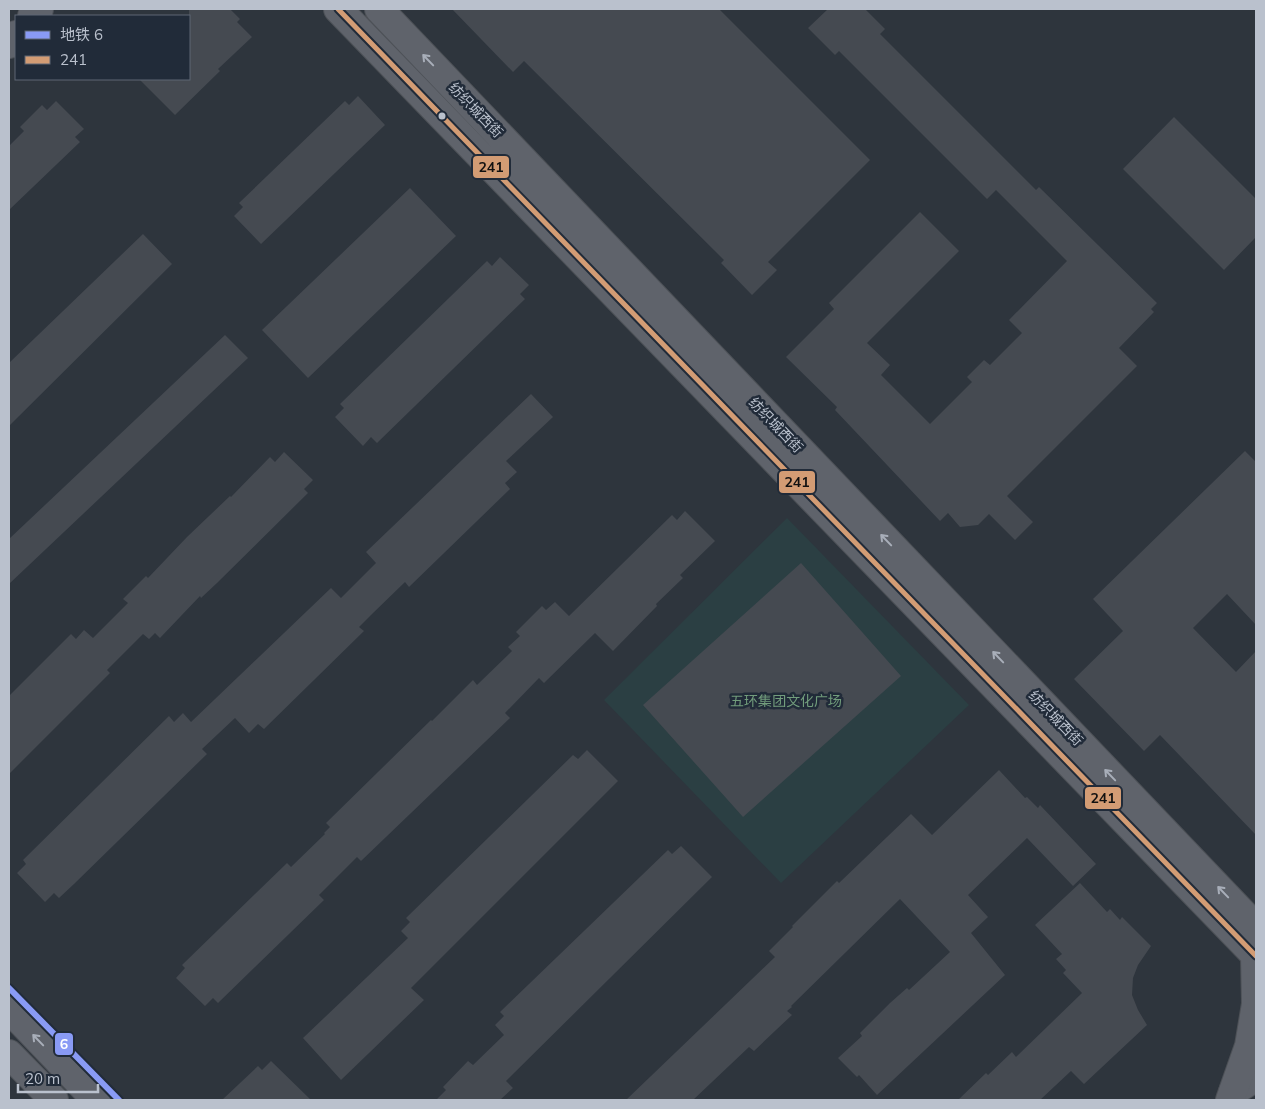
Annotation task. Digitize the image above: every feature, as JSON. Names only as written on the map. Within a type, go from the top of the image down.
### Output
[{"type":"street","name":"纺织城西街","points":[[338,9],[1256,954]]},
{"type":"street","name":"纺织城西街","points":[[379,9],[1256,928]]},
{"type":"street","points":[[1227,1098],[1249,1046],[1256,1004],[1256,954]]},
{"type":"street","points":[[9,1009],[96,1100]]},
{"type":"street","points":[[9,1054],[54,1100]]},
{"type":"street","points":[[1227,1098],[1256,1077]]},
{"type":"green space","name":"五环集团文化广场","points":[[787,518],[969,705],[781,883],[604,700]]},
{"type":"building","points":[[189,9],[230,9],[240,19],[237,22],[252,37],[218,69],[220,71],[175,115],[140,80],[190,80]]},
{"type":"building","points":[[452,9],[719,9],[870,160],[768,262],[777,270],[752,295],[721,263],[724,260],[524,61],[513,72]]},
{"type":"building","points":[[828,9],[865,9],[885,29],[880,34],[1036,190],[1039,187],[1157,303],[1151,309],[1154,312],[1119,348],[1137,366],[1007,496],[1033,522],[1015,540],[989,514],[978,525],[960,527],[948,513],[940,521],[835,410],[837,407],[786,357],[834,309],[829,303],[920,212],[959,251],[867,343],[890,365],[881,375],[930,424],[972,382],[967,377],[984,360],[990,365],[1022,333],[1009,320],[1067,261],[996,190],[987,199],[839,51],[835,55],[808,28]]},
{"type":"building","points":[[358,96],[385,125],[261,244],[234,216],[243,207],[239,203],[345,101],[349,105]]},
{"type":"building","points":[[56,101],[84,129],[75,137],[80,142],[9,210],[9,146],[24,131],[20,127],[42,105],[47,110]]},
{"type":"building","points":[[1174,117],[1256,199],[1256,237],[1224,270],[1123,169]]},
{"type":"building","points":[[410,188],[456,236],[308,378],[262,330]]},
{"type":"building","points":[[143,234],[172,264],[9,426],[9,363]]},
{"type":"building","points":[[500,257],[529,285],[520,294],[525,299],[377,443],[371,437],[363,446],[335,417],[344,408],[340,404],[487,261],[492,266]]},
{"type":"building","points":[[225,335],[248,358],[9,584],[9,539]]},
{"type":"building","points":[[531,394],[553,417],[506,461],[517,472],[505,483],[510,489],[409,587],[405,582],[371,615],[359,627],[364,631],[264,729],[258,724],[249,733],[235,718],[202,749],[207,754],[74,884],[59,898],[54,893],[45,902],[17,873],[26,864],[23,860],[169,716],[174,722],[183,713],[191,722],[331,588],[341,598],[376,563],[366,552]]},
{"type":"building","points":[[1245,451],[1256,462],[1256,625],[1227,594],[1193,628],[1236,672],[1256,651],[1256,835],[1160,735],[1144,751],[1074,679],[1123,631],[1093,599]]},
{"type":"building","points":[[284,452],[313,480],[304,489],[308,493],[217,583],[201,598],[200,596],[160,638],[155,633],[149,639],[143,634],[107,670],[110,673],[9,774],[9,696],[71,634],[76,639],[84,630],[93,638],[128,603],[123,599],[146,576],[148,578],[187,537],[231,497],[270,457],[275,462]]},
{"type":"building","points":[[685,511],[715,541],[680,575],[683,578],[613,651],[595,633],[544,683],[539,678],[505,713],[510,718],[361,861],[357,857],[319,895],[324,900],[218,1003],[213,998],[205,1006],[176,978],[185,968],[182,965],[287,863],[291,867],[325,834],[330,827],[326,823],[431,720],[473,680],[477,685],[512,651],[508,647],[520,636],[516,632],[542,606],[546,610],[555,602],[569,616],[672,515],[677,520]]},
{"type":"building","points":[[801,563],[901,676],[743,817],[643,705]]},
{"type":"building","points":[[587,750],[618,781],[411,988],[424,1000],[341,1080],[303,1038],[408,938],[401,931],[410,922],[406,918],[573,755],[578,759]]},
{"type":"building","points":[[999,770],[1025,798],[1027,797],[1038,808],[1040,805],[1096,864],[1073,886],[1027,838],[968,895],[988,917],[971,933],[1005,975],[877,1095],[859,1075],[857,1077],[838,1058],[862,1036],[860,1033],[890,1003],[907,988],[909,990],[950,952],[900,899],[791,1006],[787,1011],[792,1015],[754,1051],[749,1047],[693,1100],[626,1100],[775,957],[769,951],[792,926],[837,881],[839,883],[911,814],[932,835]]},
{"type":"building","points":[[681,846],[712,877],[506,1081],[513,1088],[500,1100],[436,1100],[446,1090],[443,1087],[468,1061],[473,1065],[504,1035],[495,1025],[504,1016],[500,1012],[668,850],[672,854]]},
{"type":"building","points":[[1080,883],[1107,912],[1110,909],[1120,920],[1122,917],[1151,946],[1138,965],[1133,978],[1132,995],[1147,1025],[1084,1084],[1071,1071],[1040,1100],[958,1100],[986,1073],[988,1075],[1012,1052],[1016,1057],[1082,993],[1063,973],[1066,970],[1056,959],[1062,954],[1035,925]]},
{"type":"building","points":[[271,1061],[311,1100],[222,1100],[258,1066],[262,1070]]},
{"type":"metro line","name":"6","points":[[9,988],[119,1100]]},
{"type":"transit line","name":"241","points":[[338,9],[1256,956]]}]
